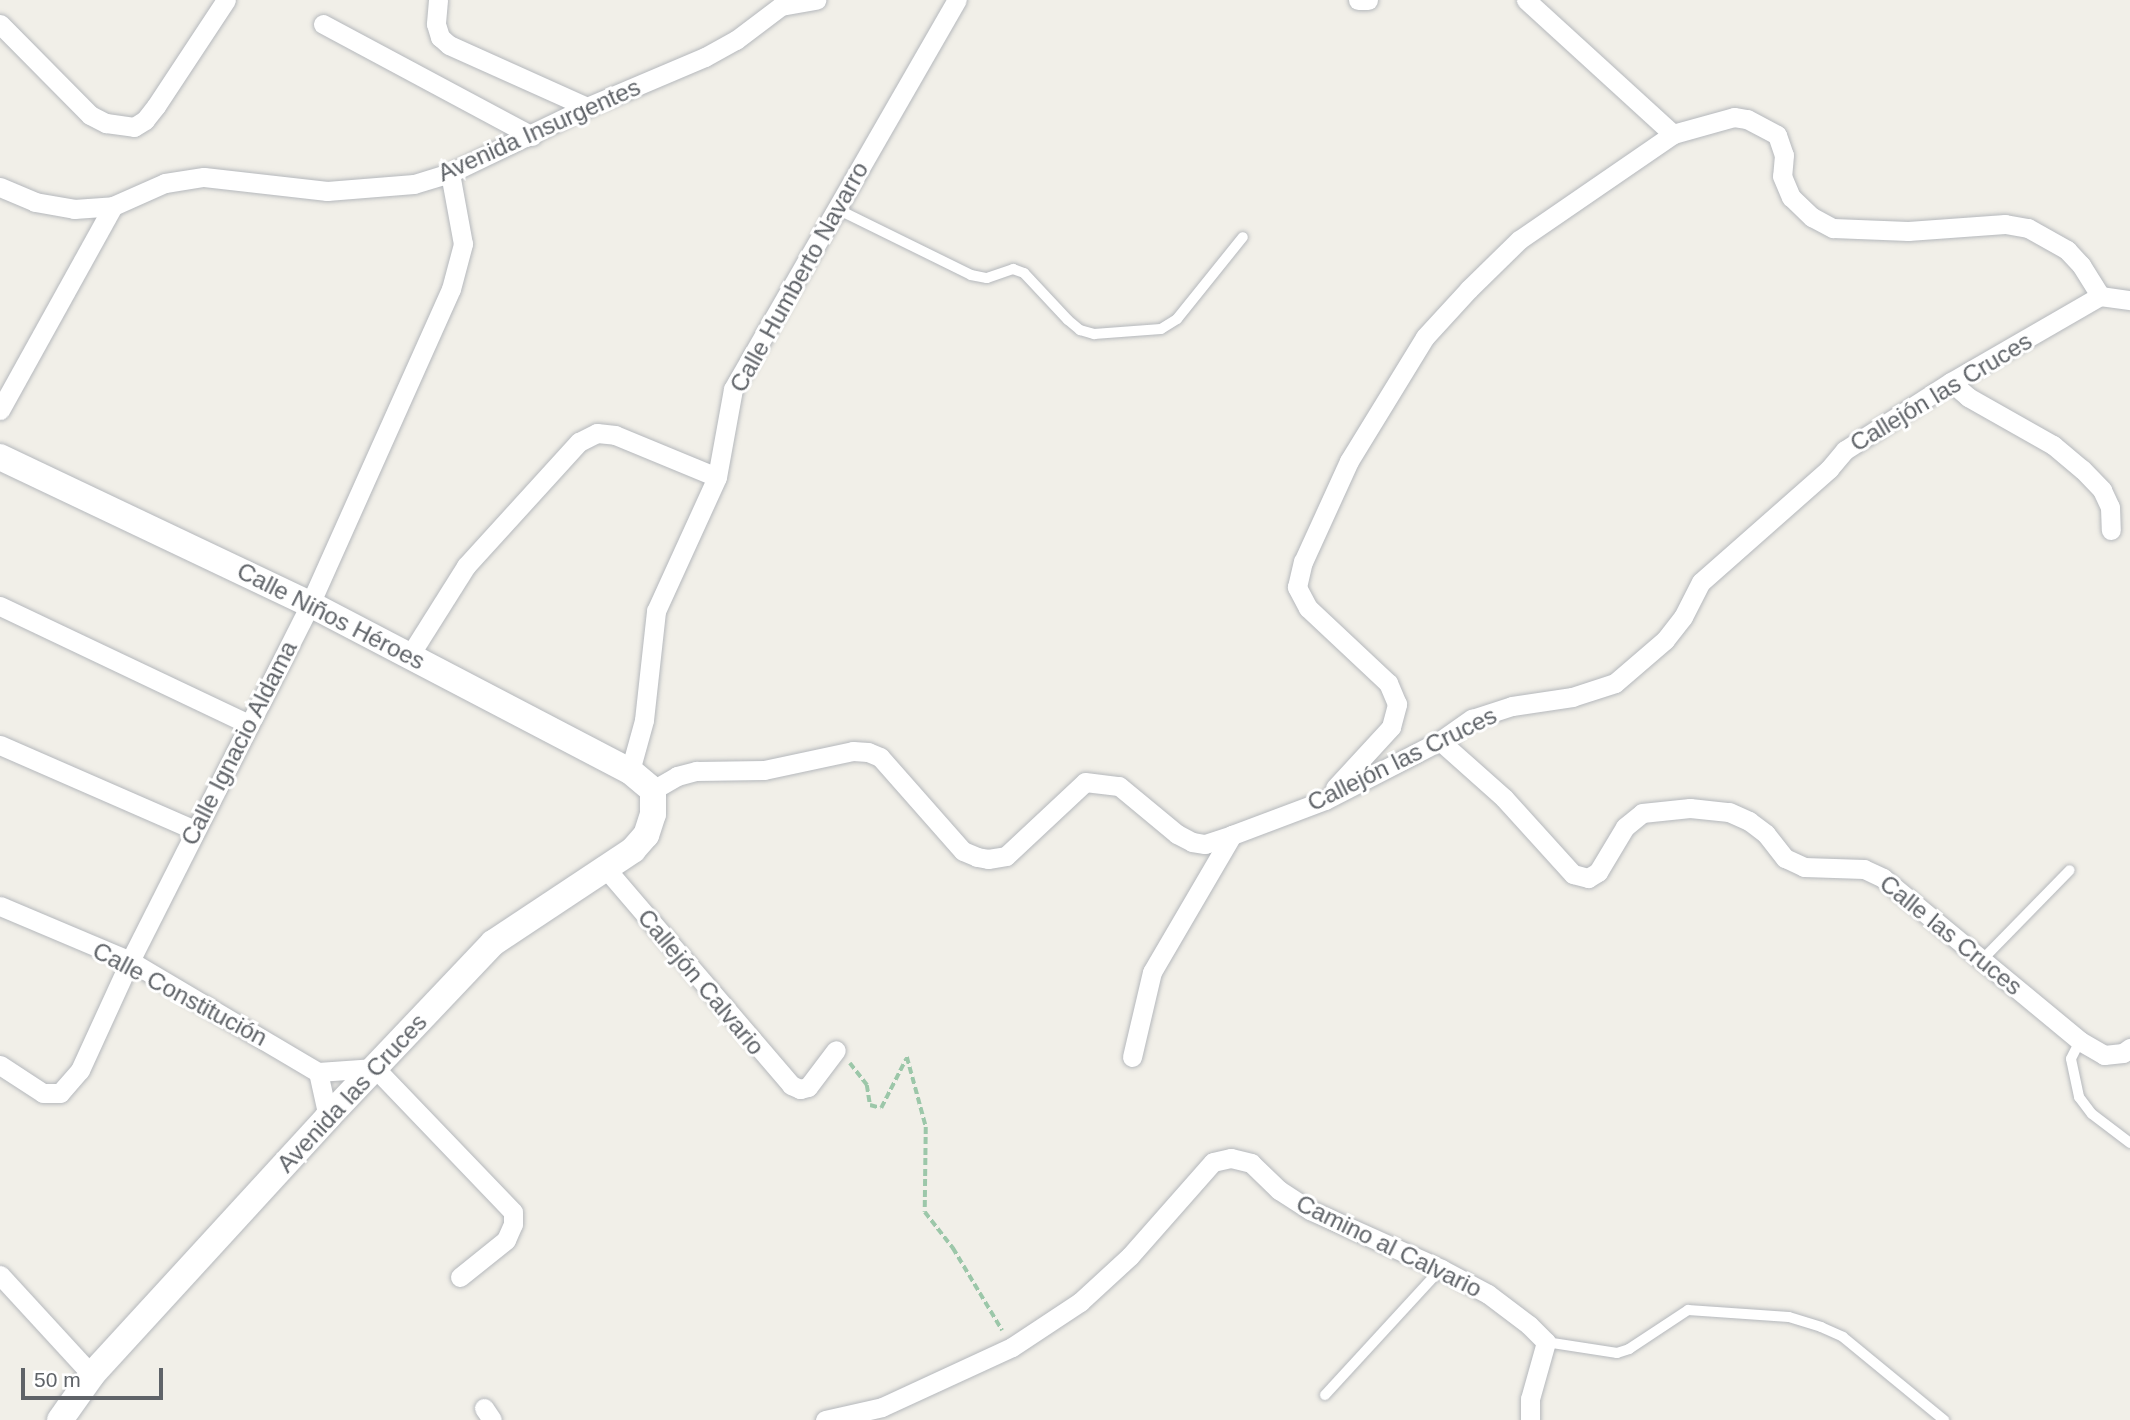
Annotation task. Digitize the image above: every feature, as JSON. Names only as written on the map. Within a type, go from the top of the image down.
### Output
[{"type":"street","points":[[0,24],[90,115],[106,124],[134,127],[156,106],[226,0]]},
{"type":"street","points":[[438,0],[436,24],[440,37],[449,45],[587,107]]},
{"type":"street","name":"Avenida Insurgentes","points":[[0,187],[35,202],[74,209],[113,206],[164,183],[204,177],[327,191],[414,184],[450,173],[532,136],[587,107],[705,57],[736,40],[782,3],[816,0]]},
{"type":"street","name":"Calle Humberto Navarro","points":[[630,771],[644,720],[656,611],[717,477],[733,389],[957,0]]},
{"type":"street","points":[[1358,0],[1368,0]]},
{"type":"street","points":[[1526,0],[1673,134]]},
{"type":"street","points":[[323,24],[532,136]]},
{"type":"street","points":[[1325,800],[1391,727],[1397,704],[1388,682],[1308,608],[1297,587],[1303,562],[1349,461],[1425,337],[1469,289],[1519,240],[1673,134],[1734,117],[1747,119],[1777,135],[1784,155],[1782,176],[1791,197],[1811,217],[1833,228],[1908,231],[2005,224],[2028,228],[2067,250],[2081,265],[2100,296],[2130,300]]},
{"type":"street","name":"Calle Ignacio Aldama","points":[[0,1065],[43,1093],[60,1093],[80,1070],[130,961],[310,604],[451,289],[463,244],[450,173]]},
{"type":"street","points":[[0,410],[113,206]]},
{"type":"street","name":"Callejón las Cruces","points":[[653,790],[677,776],[696,771],[764,770],[853,751],[868,752],[880,757],[963,851],[977,856],[988,859],[1006,856],[1085,782],[1119,786],[1177,834],[1192,842],[1205,844],[1325,800],[1440,741],[1472,719],[1512,706],[1572,697],[1615,683],[1632,672],[1671,632],[1701,582],[1829,469],[1845,450],[1951,382],[2100,296]]},
{"type":"street","points":[[1951,382],[1968,397],[2053,445],[2082,469],[2102,490],[2110,507],[2111,530]]},
{"type":"street","points":[[410,655],[466,566],[579,442],[597,433],[615,435],[717,477]]},
{"type":"street","name":"Calle Niños Héroes","points":[[0,457],[310,604],[630,771],[653,790]]},
{"type":"street","points":[[0,606],[248,724]]},
{"type":"street","name":"Calle las Cruces","points":[[1440,741],[1504,798],[1573,874],[1588,878],[1598,872],[1625,827],[1642,813],[1690,808],[1729,812],[1749,821],[1766,834],[1785,858],[1804,867],[1824,870],[1864,869],[1883,878],[2080,1041],[2104,1055],[2123,1053],[2130,1048]]},
{"type":"street","points":[[0,745],[195,830]]},
{"type":"street","name":"Avenida las Cruces","points":[[60,1420],[92,1375],[328,1117],[493,943],[607,870],[633,850],[646,835],[653,814],[653,790]]},
{"type":"street","points":[[1132,1057],[1152,972],[1231,835]]},
{"type":"street","name":"Callejón Calvario","points":[[607,870],[781,1076],[800,1089],[808,1087],[836,1050]]},
{"type":"street","name":"Calle Constitución","points":[[0,906],[130,961],[318,1072]]},
{"type":"street","points":[[328,1117],[318,1072],[375,1069],[513,1212],[513,1224],[506,1240],[460,1277]]},
{"type":"street","name":"Camino al Calvario","points":[[1012,1347],[1080,1302],[1130,1256],[1213,1162],[1231,1158],[1251,1163],[1279,1190],[1310,1210],[1441,1269],[1488,1294],[1546,1342]]},
{"type":"street","points":[[0,1275],[92,1375]]},
{"type":"street","points":[[1530,1420],[1530,1399],[1546,1342]]},
{"type":"street","points":[[825,1420],[882,1407],[1012,1347]]},
{"type":"lane","points":[[837,209],[971,275],[987,278],[1013,270],[1024,273],[1068,320],[1080,330],[1094,334],[1161,329],[1177,319],[1243,237]]},
{"type":"lane","points":[[1983,959],[2070,870]]},
{"type":"lane","points":[[2080,1041],[2071,1059],[2079,1097],[2092,1114],[2130,1143]]},
{"type":"lane","points":[[1325,1395],[1441,1269]]},
{"type":"lane","points":[[1546,1342],[1617,1353],[1629,1349],[1688,1310],[1789,1317],[1843,1337],[1944,1420]]},
{"type":"path","points":[[836,1050],[842,1052],[867,1085],[870,1105],[875,1108],[881,1108],[907,1057],[926,1127],[925,1212],[953,1248],[1012,1347]]}]
